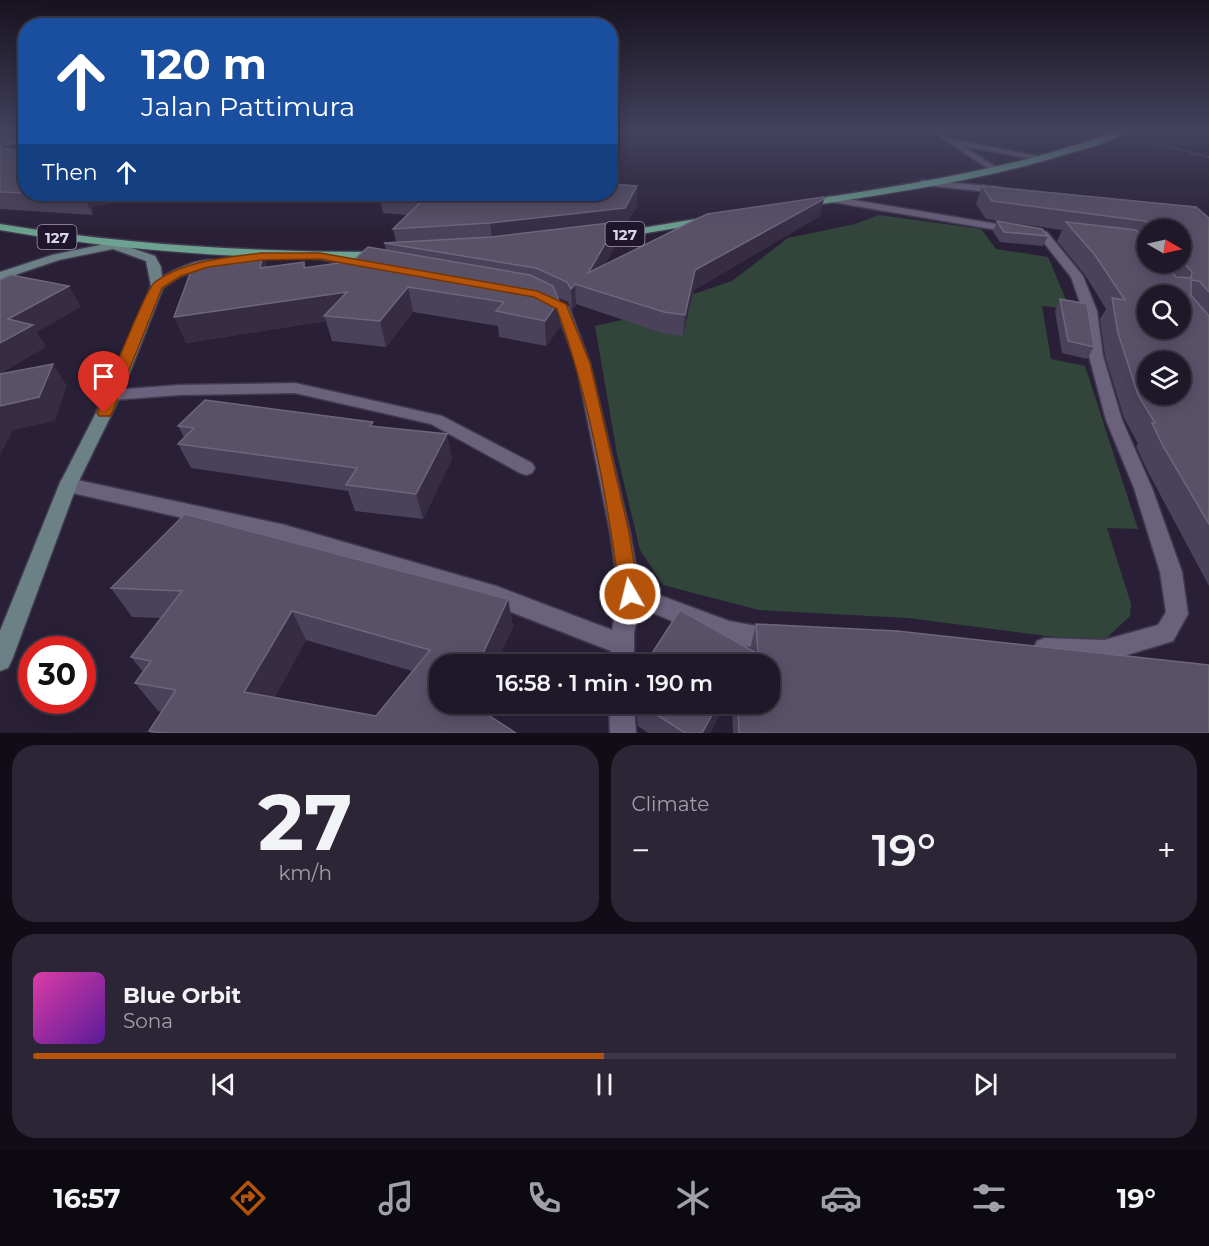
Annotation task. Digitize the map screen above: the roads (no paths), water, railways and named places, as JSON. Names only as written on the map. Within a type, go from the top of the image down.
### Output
[{"type":"main road","points":[[795,205],[1015,164]]},
{"type":"main road","name":"127","points":[[585,240],[725,217]]},
{"type":"main road","name":"127","points":[[0,227],[114,245],[261,256],[320,256]]},
{"type":"main road","points":[[0,276],[56,257],[114,245],[151,259],[155,267],[157,286],[113,395],[68,485],[1,653]]},
{"type":"main road","points":[[157,286],[177,273],[206,264],[261,256]]},
{"type":"street","points":[[986,164],[993,169]]},
{"type":"street","points":[[923,183],[1006,191]]},
{"type":"street","points":[[830,199],[1065,236]]},
{"type":"street","points":[[1020,648],[1104,651],[1165,633],[1177,614],[1171,572],[1143,488],[1114,420],[1096,356],[1090,311],[1077,276],[1042,234]]},
{"type":"street","points":[[320,256],[387,261]]},
{"type":"street","points":[[526,292],[552,300],[562,307],[583,363],[620,532],[630,594],[623,654]]},
{"type":"street","points":[[113,395],[179,390],[295,388],[435,420],[526,468]]},
{"type":"street","points":[[68,485],[285,533],[496,596],[621,654]]},
{"type":"street","points":[[630,594],[689,619],[729,632],[794,638]]},
{"type":"street","points":[[622,714],[623,733]]}]
